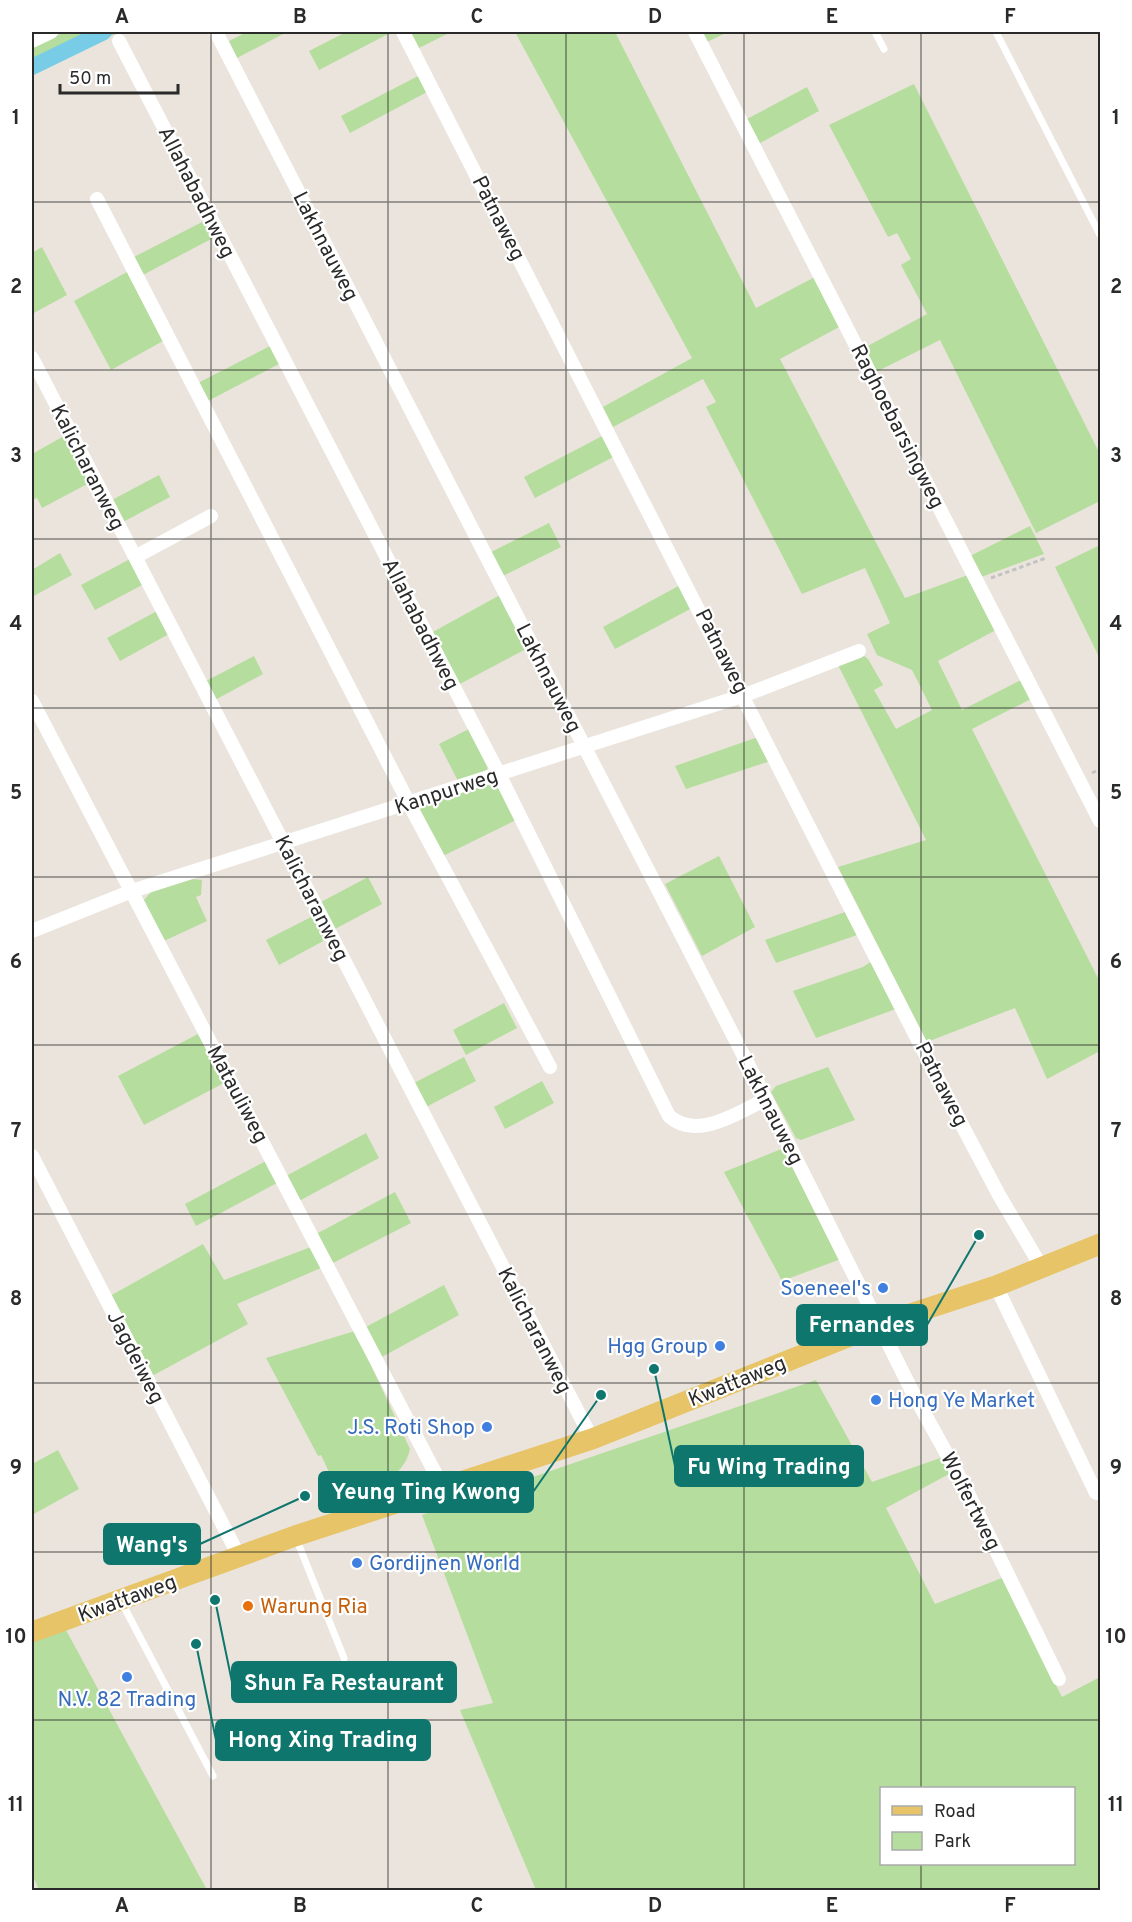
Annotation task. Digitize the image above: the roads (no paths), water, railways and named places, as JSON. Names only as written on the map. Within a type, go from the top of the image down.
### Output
[{"type":"main road","name":"Kwattaweg","points":[[32,1632],[296,1536],[592,1439],[880,1324],[996,1286],[1101,1244]]},
{"type":"street","points":[[32,41],[51,32]]},
{"type":"street","name":"Lakhnauweg","points":[[216,32],[880,1324]]},
{"type":"street","name":"Patnaweg","points":[[403,32],[745,695],[950,1101],[999,1195],[1042,1268]]},
{"type":"street","name":"Raghoebarsingweg","points":[[696,32],[1101,821]]},
{"type":"street","name":"Allahabadhweg","points":[[118,41],[499,774],[669,1116],[679,1125],[700,1127],[766,1100]]},
{"type":"street","points":[[96,199],[550,1067]]},
{"type":"street","name":"Kalicharanweg","points":[[32,358],[592,1439]]},
{"type":"street","points":[[135,557],[211,516]]},
{"type":"street","name":"Kanpurweg","points":[[32,931],[132,891],[585,748],[745,695],[859,651]]},
{"type":"street","name":"Matauliweg","points":[[32,701],[443,1488]]},
{"type":"street","name":"Jagdeiweg","points":[[32,1156],[240,1558]]},
{"type":"street","points":[[996,1286],[1096,1493]]},
{"type":"street","name":"Wolfertweg","points":[[880,1324],[912,1391],[966,1489],[1059,1679]]},
{"type":"lane","points":[[875,32],[884,49]]},
{"type":"lane","points":[[996,32],[1101,235]]},
{"type":"lane","points":[[296,1536],[344,1658]]},
{"type":"lane","points":[[121,1600],[213,1776]]},
{"type":"waterway","points":[[32,67],[104,32]]},
{"type":"place","name":"Fernandes","points":[[979,1235]]},
{"type":"place","name":"Soeneel's","points":[[883,1288]]},
{"type":"place","name":"Hgg Group","points":[[720,1346]]},
{"type":"place","name":"Fu Wing Trading","points":[[654,1369]]},
{"type":"place","name":"Yeung Ting Kwong","points":[[601,1395]]},
{"type":"place","name":"Hong Ye Market","points":[[876,1400]]},
{"type":"place","name":"J.S. Roti Shop","points":[[487,1427]]},
{"type":"place","name":"Wang's","points":[[305,1496]]},
{"type":"place","name":"Gordijnen World","points":[[357,1563]]},
{"type":"place","name":"Shun Fa Restaurant","points":[[215,1600]]},
{"type":"place","name":"Warung Ria","points":[[248,1606]]},
{"type":"place","name":"Hong Xing Trading","points":[[196,1644]]},
{"type":"place","name":"N.V. 82 Trading","points":[[127,1677]]}]
